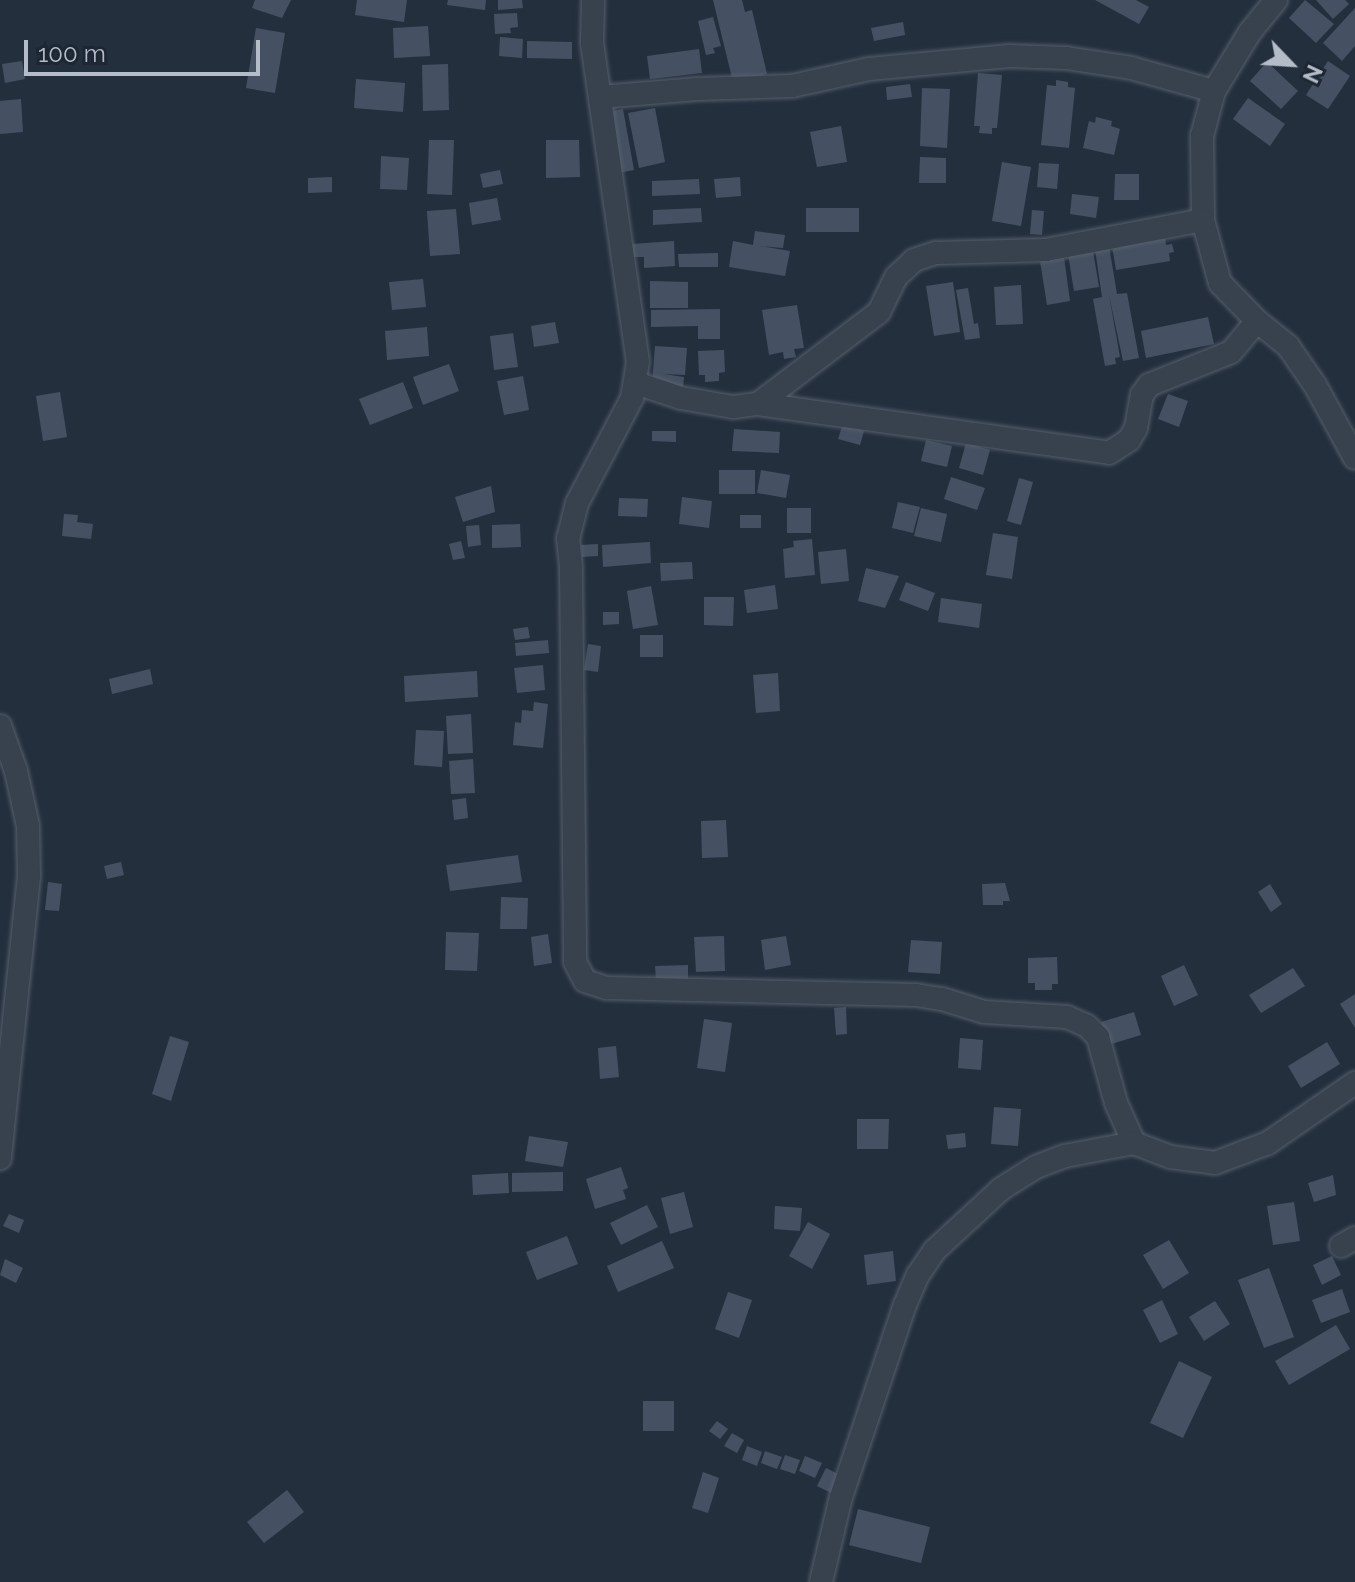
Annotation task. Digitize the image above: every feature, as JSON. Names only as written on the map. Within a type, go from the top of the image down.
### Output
[{"type":"street","points":[[593,0],[592,43],[638,361],[632,398],[577,503],[568,538],[571,567],[575,962],[585,981],[607,988],[916,995],[942,999],[984,1012],[1067,1017],[1087,1026],[1098,1037],[1116,1103],[1134,1143]]},
{"type":"street","points":[[1276,0],[1250,32],[1214,91],[1202,136],[1203,220],[1220,283],[1257,321],[1288,346],[1315,385],[1355,458]]},
{"type":"street","points":[[600,97],[792,86],[869,69],[1009,56],[1066,58],[1131,68],[1214,91]]},
{"type":"street","points":[[758,404],[873,317],[903,267],[914,260],[936,253],[1046,250],[1203,220]]},
{"type":"street","points":[[636,383],[681,398],[733,407],[758,404],[812,414],[919,424],[1109,453],[1129,440],[1136,428],[1142,395],[1149,385],[1231,352],[1257,321]]},
{"type":"street","points":[[0,726],[16,771],[28,826],[29,864],[0,1159]]},
{"type":"street","points":[[821,1582],[841,1497],[905,1305],[918,1275],[935,1250],[1001,1189],[1036,1167],[1065,1156],[1134,1143],[1171,1157],[1215,1163],[1268,1143],[1355,1083]]},
{"type":"building","points":[[255,0],[291,0],[282,18],[252,8]]},
{"type":"building","points":[[357,0],[407,0],[404,22],[355,15]]},
{"type":"building","points":[[448,0],[486,0],[485,10],[447,5]]},
{"type":"building","points":[[498,0],[522,0],[523,8],[498,10]]},
{"type":"building","points":[[713,0],[742,0],[745,12],[752,10],[767,74],[733,82]]},
{"type":"building","points":[[1095,0],[1136,0],[1149,7],[1139,24]]},
{"type":"building","points":[[1305,0],[1334,24],[1316,43],[1289,18]]},
{"type":"building","points":[[1316,0],[1345,0],[1349,4],[1333,19]]},
{"type":"building","points":[[1355,8],[1355,46],[1342,61],[1323,43]]},
{"type":"building","points":[[517,13],[518,27],[510,28],[511,33],[495,34],[494,14]]},
{"type":"building","points":[[713,17],[721,46],[713,48],[715,53],[706,55],[698,21]]},
{"type":"building","points":[[903,22],[905,35],[874,41],[871,28]]},
{"type":"building","points":[[428,26],[430,56],[394,58],[393,28]]},
{"type":"building","points":[[256,28],[285,33],[275,93],[246,88]]},
{"type":"building","points":[[500,37],[523,39],[522,58],[499,56]]},
{"type":"building","points":[[527,41],[572,42],[572,59],[527,58]]},
{"type":"building","points":[[699,49],[702,73],[650,79],[647,56]]},
{"type":"building","points":[[22,61],[25,79],[5,83],[2,64]]},
{"type":"building","points":[[1328,61],[1350,76],[1328,109],[1306,95]]},
{"type":"building","points":[[1267,62],[1298,91],[1281,109],[1250,81]]},
{"type":"building","points":[[448,64],[449,110],[423,111],[422,65]]},
{"type":"building","points":[[978,73],[1002,75],[997,128],[992,128],[992,134],[979,133],[980,126],[974,126]]},
{"type":"building","points":[[356,79],[405,83],[403,112],[354,108]]},
{"type":"building","points":[[1056,80],[1068,82],[1068,87],[1075,88],[1069,148],[1041,145],[1047,85],[1056,86]]},
{"type":"building","points":[[910,84],[912,97],[887,100],[886,87]]},
{"type":"building","points":[[922,88],[950,89],[947,148],[920,146]]},
{"type":"building","points":[[1248,98],[1285,124],[1270,146],[1233,119]]},
{"type":"building","points":[[21,99],[23,132],[0,134],[0,101]]},
{"type":"building","points":[[655,108],[665,162],[639,168],[628,113]]},
{"type":"building","points":[[623,109],[634,170],[618,173],[607,112]]},
{"type":"building","points":[[1096,117],[1112,121],[1111,126],[1120,129],[1114,155],[1083,148],[1089,121],[1095,123]]},
{"type":"building","points":[[841,126],[847,162],[817,167],[810,132]]},
{"type":"building","points":[[429,140],[454,140],[452,195],[427,194]]},
{"type":"building","points":[[546,140],[579,140],[580,177],[546,178]]},
{"type":"building","points":[[381,156],[409,158],[407,190],[380,189]]},
{"type":"building","points":[[920,157],[946,158],[946,183],[919,183]]},
{"type":"building","points":[[1002,162],[1031,167],[1021,226],[992,221]]},
{"type":"building","points":[[1039,163],[1059,164],[1057,189],[1037,187]]},
{"type":"building","points":[[500,170],[503,184],[483,188],[480,174]]},
{"type":"building","points":[[1115,174],[1139,174],[1139,200],[1114,200]]},
{"type":"building","points":[[332,177],[332,192],[308,193],[308,178]]},
{"type":"building","points":[[740,177],[741,196],[716,198],[714,179]]},
{"type":"building","points":[[699,179],[700,194],[652,196],[652,181]]},
{"type":"building","points":[[1072,194],[1099,197],[1096,218],[1070,214]]},
{"type":"building","points":[[497,198],[501,220],[472,225],[469,203]]},
{"type":"building","points":[[701,208],[702,222],[653,225],[653,210]]},
{"type":"building","points":[[806,208],[859,208],[859,232],[806,232]]},
{"type":"building","points":[[456,209],[460,254],[430,256],[427,211]]},
{"type":"building","points":[[1032,210],[1044,211],[1042,235],[1030,234]]},
{"type":"building","points":[[755,231],[785,235],[783,248],[760,246],[790,251],[785,276],[729,267],[733,241],[753,245]]},
{"type":"building","points":[[1165,237],[1166,245],[1172,244],[1174,252],[1169,253],[1170,261],[1116,270],[1112,246]]},
{"type":"building","points":[[674,241],[675,266],[644,268],[644,257],[633,257],[632,244]]},
{"type":"building","points":[[1109,246],[1117,294],[1127,293],[1139,358],[1123,361],[1109,295],[1120,357],[1115,358],[1116,364],[1105,366],[1093,299],[1102,297],[1095,249]]},
{"type":"building","points":[[1093,251],[1099,287],[1074,291],[1068,254]]},
{"type":"building","points":[[718,253],[718,267],[679,267],[678,254]]},
{"type":"building","points":[[1064,257],[1070,301],[1047,305],[1040,261]]},
{"type":"building","points":[[423,279],[426,307],[392,310],[389,282]]},
{"type":"building","points":[[650,281],[688,282],[688,308],[650,308]]},
{"type":"building","points":[[953,282],[960,332],[934,336],[926,286]]},
{"type":"building","points":[[1021,285],[1023,324],[996,325],[994,287]]},
{"type":"building","points":[[968,288],[974,324],[978,323],[980,338],[965,340],[956,290]]},
{"type":"building","points":[[797,305],[804,348],[794,349],[796,357],[784,359],[783,352],[769,355],[762,310]]},
{"type":"building","points":[[720,309],[720,339],[698,339],[698,326],[651,327],[651,310]]},
{"type":"building","points":[[1208,317],[1214,344],[1146,358],[1141,331]]},
{"type":"building","points":[[555,322],[559,343],[534,347],[531,326]]},
{"type":"building","points":[[427,327],[429,356],[387,360],[385,331]]},
{"type":"building","points":[[513,333],[518,367],[494,370],[490,336]]},
{"type":"building","points":[[655,346],[687,348],[685,375],[663,374],[684,377],[683,387],[652,383]]},
{"type":"building","points":[[724,350],[725,372],[719,373],[719,381],[705,382],[705,375],[699,375],[698,351]]},
{"type":"building","points":[[449,364],[459,391],[423,405],[413,377]]},
{"type":"building","points":[[523,376],[529,410],[504,415],[497,381]]},
{"type":"building","points":[[403,382],[413,408],[370,425],[359,399]]},
{"type":"building","points":[[60,392],[67,437],[43,441],[36,396]]},
{"type":"building","points":[[1168,394],[1188,401],[1179,427],[1158,419]]},
{"type":"building","points":[[843,424],[864,431],[860,445],[838,439]]},
{"type":"building","points":[[734,429],[780,432],[779,453],[732,451]]},
{"type":"building","points":[[652,431],[676,431],[676,442],[652,441]]},
{"type":"building","points":[[926,440],[952,446],[947,467],[921,461]]},
{"type":"building","points":[[966,443],[990,450],[983,475],[959,468]]},
{"type":"building","points":[[719,470],[755,470],[755,494],[719,494]]},
{"type":"building","points":[[761,470],[790,475],[786,498],[757,493]]},
{"type":"building","points":[[951,477],[985,488],[977,510],[944,499]]},
{"type":"building","points":[[1019,478],[1033,482],[1021,525],[1007,521]]},
{"type":"building","points":[[491,486],[495,512],[463,522],[455,497]]},
{"type":"building","points":[[682,497],[712,501],[709,528],[679,524]]},
{"type":"building","points":[[619,498],[648,499],[647,517],[618,516]]},
{"type":"building","points":[[898,502],[920,507],[913,533],[892,528]]},
{"type":"building","points":[[787,508],[811,508],[811,533],[787,533]]},
{"type":"building","points":[[921,508],[947,514],[941,542],[914,536]]},
{"type":"building","points":[[64,514],[78,515],[77,522],[93,524],[91,539],[62,536]]},
{"type":"building","points":[[740,515],[761,515],[761,528],[740,528]]},
{"type":"building","points":[[520,524],[521,547],[492,548],[492,525]]},
{"type":"building","points":[[479,525],[481,545],[468,547],[466,526]]},
{"type":"building","points":[[993,533],[1018,537],[1012,579],[986,575]]},
{"type":"building","points":[[812,539],[815,575],[785,578],[783,549],[794,547],[793,541]]},
{"type":"building","points":[[461,541],[465,558],[453,560],[449,544]]},
{"type":"building","points":[[650,542],[651,563],[603,567],[602,545]]},
{"type":"building","points":[[598,544],[598,556],[582,557],[581,545]]},
{"type":"building","points":[[846,549],[849,581],[821,584],[818,552]]},
{"type":"building","points":[[692,562],[693,579],[661,581],[660,563]]},
{"type":"building","points":[[866,568],[899,576],[885,608],[858,601]]},
{"type":"building","points":[[906,582],[935,593],[928,611],[899,600]]},
{"type":"building","points":[[775,585],[778,609],[747,613],[744,590]]},
{"type":"building","points":[[651,586],[658,625],[633,629],[627,591]]},
{"type":"building","points":[[704,597],[734,597],[733,626],[704,625]]},
{"type":"building","points":[[941,598],[982,604],[979,628],[938,622]]},
{"type":"building","points":[[603,612],[619,612],[619,624],[603,625]]},
{"type":"building","points":[[528,627],[530,638],[515,640],[513,629]]},
{"type":"building","points":[[640,635],[663,635],[663,657],[640,657]]},
{"type":"building","points":[[548,640],[549,653],[516,656],[515,643]]},
{"type":"building","points":[[588,644],[601,646],[598,672],[584,670]]},
{"type":"building","points":[[543,665],[545,690],[517,693],[514,668]]},
{"type":"building","points":[[150,669],[153,684],[112,694],[109,679]]},
{"type":"building","points":[[477,671],[478,697],[405,702],[404,676]]},
{"type":"building","points":[[778,673],[780,711],[756,713],[753,675]]},
{"type":"building","points":[[534,702],[548,704],[543,748],[513,745],[515,722],[521,723],[522,710],[533,711]]},
{"type":"building","points":[[471,714],[473,753],[448,754],[446,716]]},
{"type":"building","points":[[416,730],[444,731],[442,767],[414,765]]},
{"type":"building","points":[[473,759],[475,793],[451,794],[449,761]]},
{"type":"building","points":[[466,798],[468,818],[454,820],[452,800]]},
{"type":"building","points":[[726,820],[728,857],[702,858],[701,821]]},
{"type":"building","points":[[518,855],[522,882],[450,891],[446,865]]},
{"type":"building","points":[[121,862],[124,875],[107,879],[104,866]]},
{"type":"building","points":[[48,882],[62,884],[59,911],[45,910]]},
{"type":"building","points":[[1005,883],[1010,901],[1003,901],[1003,905],[983,905],[982,884]]},
{"type":"building","points":[[1270,884],[1282,904],[1271,912],[1258,892]]},
{"type":"building","points":[[501,897],[528,898],[527,929],[500,929]]},
{"type":"building","points":[[446,932],[479,933],[477,971],[445,970]]},
{"type":"building","points":[[548,934],[552,963],[534,966],[531,937]]},
{"type":"building","points":[[724,936],[725,971],[696,972],[694,937]]},
{"type":"building","points":[[786,936],[791,965],[765,970],[761,940]]},
{"type":"building","points":[[911,940],[942,942],[940,974],[908,972]]},
{"type":"building","points":[[1057,957],[1058,984],[1052,984],[1052,990],[1035,990],[1035,983],[1028,983],[1028,958]]},
{"type":"building","points":[[688,965],[688,980],[656,980],[655,966]]},
{"type":"building","points":[[1184,965],[1198,995],[1174,1006],[1161,976]]},
{"type":"building","points":[[1293,968],[1305,986],[1261,1013],[1249,995]]},
{"type":"building","points":[[1355,994],[1355,1028],[1340,1004]]},
{"type":"building","points":[[846,1007],[847,1034],[836,1035],[834,1008]]},
{"type":"building","points":[[1134,1012],[1141,1035],[1108,1045],[1101,1022]]},
{"type":"building","points":[[704,1019],[732,1023],[725,1072],[697,1068]]},
{"type":"building","points":[[170,1036],[189,1042],[171,1101],[152,1094]]},
{"type":"building","points":[[960,1038],[983,1040],[981,1070],[958,1068]]},
{"type":"building","points":[[1327,1042],[1340,1064],[1301,1088],[1288,1066]]},
{"type":"building","points":[[616,1046],[619,1077],[600,1079],[598,1048]]},
{"type":"building","points":[[994,1107],[1021,1109],[1018,1146],[991,1144]]},
{"type":"building","points":[[857,1119],[889,1119],[888,1149],[857,1149]]},
{"type":"building","points":[[965,1133],[966,1147],[948,1149],[946,1135]]},
{"type":"building","points":[[529,1136],[568,1142],[563,1167],[525,1161]]},
{"type":"building","points":[[621,1167],[628,1188],[623,1190],[626,1199],[595,1209],[586,1179]]},
{"type":"building","points":[[563,1172],[563,1191],[512,1192],[512,1173]]},
{"type":"building","points":[[508,1173],[509,1193],[473,1195],[472,1175]]},
{"type":"building","points":[[1333,1175],[1336,1195],[1314,1202],[1308,1183]]},
{"type":"building","points":[[684,1192],[693,1227],[670,1234],[661,1198]]},
{"type":"building","points":[[1294,1202],[1300,1241],[1273,1245],[1267,1206]]},
{"type":"building","points":[[647,1205],[658,1227],[621,1245],[610,1223]]},
{"type":"building","points":[[775,1206],[802,1208],[800,1231],[774,1229]]},
{"type":"building","points":[[9,1214],[24,1220],[19,1233],[3,1226]]},
{"type":"building","points":[[808,1222],[830,1234],[812,1269],[789,1256]]},
{"type":"building","points":[[567,1236],[578,1264],[537,1280],[526,1252]]},
{"type":"building","points":[[1169,1240],[1189,1273],[1163,1289],[1143,1255]]},
{"type":"building","points":[[662,1241],[674,1268],[618,1292],[607,1266]]},
{"type":"building","points":[[893,1251],[896,1281],[867,1285],[864,1255]]},
{"type":"building","points":[[1332,1256],[1341,1275],[1322,1285],[1313,1265]]},
{"type":"building","points":[[5,1259],[23,1268],[16,1283],[0,1275]]},
{"type":"building","points":[[1269,1268],[1294,1337],[1264,1348],[1238,1280]]},
{"type":"building","points":[[1342,1289],[1350,1312],[1321,1323],[1312,1300]]},
{"type":"building","points":[[728,1292],[752,1300],[739,1338],[715,1329]]},
{"type":"building","points":[[1162,1300],[1178,1334],[1160,1343],[1143,1310]]},
{"type":"building","points":[[1215,1301],[1230,1324],[1204,1341],[1189,1317]]},
{"type":"building","points":[[1336,1325],[1350,1349],[1289,1385],[1275,1361]]},
{"type":"building","points":[[1179,1361],[1212,1377],[1183,1438],[1150,1423]]},
{"type":"building","points":[[643,1401],[674,1401],[674,1431],[643,1431]]},
{"type":"building","points":[[717,1421],[728,1429],[720,1439],[709,1431]]},
{"type":"building","points":[[732,1433],[744,1440],[737,1453],[724,1446]]},
{"type":"building","points":[[747,1446],[762,1452],[757,1466],[742,1460]]},
{"type":"building","points":[[765,1451],[782,1457],[777,1469],[761,1463]]},
{"type":"building","points":[[785,1455],[800,1460],[795,1474],[780,1469]]},
{"type":"building","points":[[805,1456],[822,1463],[815,1478],[799,1471]]},
{"type":"building","points":[[826,1468],[840,1475],[831,1493],[817,1486]]},
{"type":"building","points":[[703,1472],[719,1478],[708,1513],[692,1508]]},
{"type":"building","points":[[287,1490],[304,1512],[264,1543],[247,1522]]},
{"type":"building","points":[[858,1509],[930,1527],[921,1563],[849,1545]]}]
